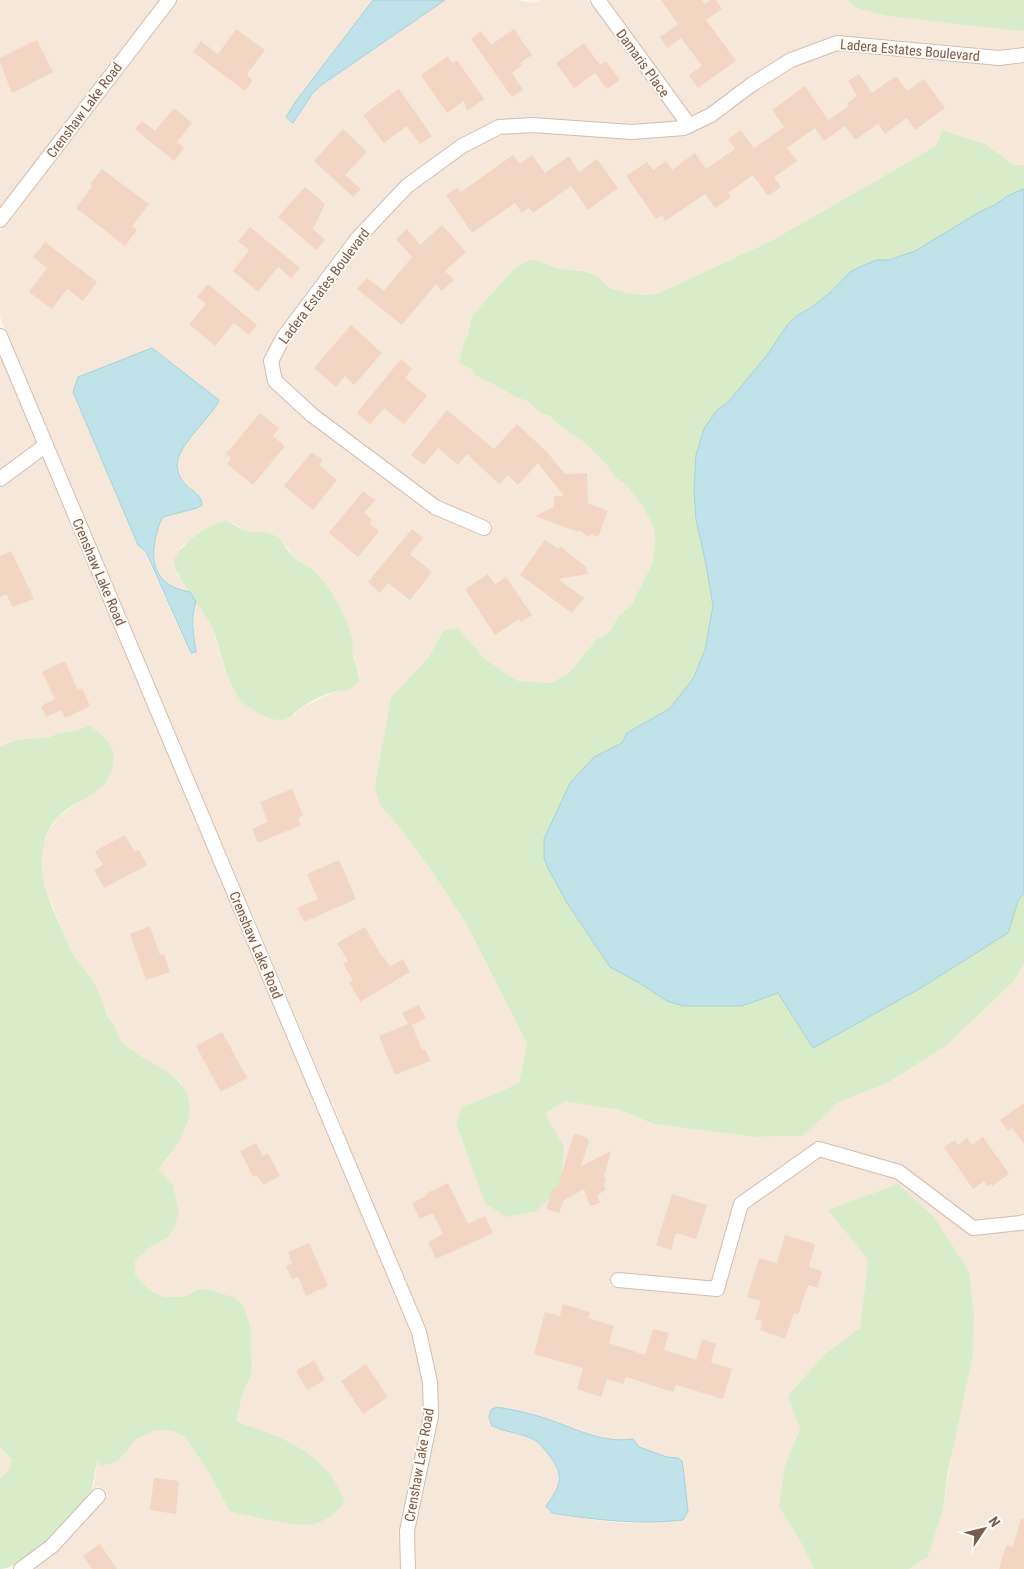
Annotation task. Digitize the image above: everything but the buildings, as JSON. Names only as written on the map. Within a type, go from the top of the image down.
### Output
[{"type":"street","name":"Crenshaw Lake Road","points":[[0,220],[169,0]]},
{"type":"street","name":"Damaris Place","points":[[598,0],[689,126]]},
{"type":"street","name":"Ladera Estates Boulevard","points":[[484,528],[435,507],[312,415],[275,382],[271,361],[283,338],[358,238],[407,186],[462,146],[499,127],[532,125],[632,132],[684,128],[711,116],[751,85],[791,60],[837,42],[999,58],[1024,55]]},
{"type":"street","name":"Crenshaw Lake Road","points":[[0,336],[419,1332],[430,1382],[431,1416],[407,1532],[408,1569]]},
{"type":"street","points":[[0,479],[46,445]]},
{"type":"street","points":[[618,1280],[717,1289],[741,1204],[819,1149],[899,1172],[973,1228],[1024,1222]]},
{"type":"street","points":[[21,1569],[52,1546],[98,1496]]},
{"type":"shaded area","points":[[0,0],[160,0],[0,209]]},
{"type":"shaded area","points":[[177,0],[373,0],[296,101],[286,117],[293,122],[312,94],[320,86],[445,0],[517,0],[533,3],[540,0],[588,0],[677,122],[633,126],[500,120],[402,182],[277,336],[264,363],[270,387],[307,421],[430,513],[486,537],[493,524],[439,501],[317,410],[282,378],[278,361],[289,341],[363,242],[412,191],[465,152],[500,134],[531,132],[631,139],[687,135],[715,121],[755,91],[794,67],[838,49],[997,65],[1024,61],[1024,165],[1014,165],[985,144],[942,130],[936,146],[773,240],[659,293],[648,295],[611,289],[597,276],[583,271],[555,268],[542,262],[472,316],[467,337],[464,341],[460,363],[471,369],[476,376],[515,397],[527,401],[541,412],[549,415],[558,424],[585,443],[606,464],[614,476],[628,487],[641,504],[654,527],[655,545],[652,564],[631,606],[618,616],[612,628],[605,635],[597,639],[568,674],[550,683],[517,682],[485,659],[458,628],[444,630],[428,658],[391,697],[380,805],[404,833],[467,925],[527,1044],[519,1083],[461,1108],[456,1124],[475,1173],[564,1146],[545,1114],[564,1100],[620,1110],[653,1124],[756,1137],[803,1136],[839,1102],[889,1082],[947,1045],[1014,981],[1024,964],[1024,1214],[1019,1217],[976,1221],[902,1165],[822,1142],[816,1143],[734,1203],[712,1282],[612,1273],[609,1286],[716,1296],[724,1290],[747,1208],[820,1156],[895,1178],[968,1234],[1024,1229],[1024,1569],[909,1569],[928,1557],[943,1510],[974,1312],[969,1271],[934,1217],[828,1210],[868,1260],[860,1328],[826,1353],[789,1396],[800,1429],[785,1465],[802,1544],[814,1569],[416,1569],[414,1531],[438,1415],[437,1380],[426,1329],[349,1147],[333,1102],[0,317],[0,231]],"holes":[[[78,377],[219,400],[181,450],[177,462],[178,473],[190,489],[198,493],[197,508],[163,517],[159,523],[153,551],[153,564],[159,576],[182,591],[190,592],[177,574],[181,547],[214,524],[233,523],[246,531],[264,533],[276,537],[287,547],[292,555],[308,567],[344,616],[353,644],[353,652],[360,677],[301,708],[295,715],[225,671],[212,626],[196,602],[194,608],[196,652],[190,653],[73,392]],[[496,1407],[619,1441],[633,1439],[639,1447],[667,1457],[678,1458],[683,1467],[688,1510],[686,1516],[630,1523],[601,1521],[552,1513],[546,1506],[557,1490],[560,1481],[559,1471],[541,1444],[532,1439],[492,1426]]]},
{"type":"shaded area","points":[[607,0],[847,0],[857,8],[1024,30],[1024,48],[999,51],[835,36],[788,55],[708,110],[692,117]]},
{"type":"shaded area","points":[[0,355],[37,443],[0,470]]},
{"type":"shaded area","points":[[42,455],[412,1334],[423,1383],[424,1416],[400,1531],[401,1569],[32,1569],[56,1552],[108,1495],[98,1486],[87,1498],[94,1485],[97,1461],[118,1461],[137,1439],[156,1430],[173,1431],[184,1437],[205,1466],[231,1511],[292,1523],[312,1524],[303,1450],[274,1435],[236,1421],[243,1393],[252,1372],[251,1329],[244,1306],[236,1298],[211,1290],[199,1289],[184,1297],[165,1297],[151,1291],[135,1274],[135,1261],[149,1248],[167,1238],[175,1227],[179,1212],[173,1184],[157,1169],[168,1158],[186,1128],[189,1100],[180,1081],[134,1052],[119,1038],[101,1000],[67,943],[40,867],[42,847],[58,817],[89,795],[98,791],[90,725],[75,731],[58,733],[50,737],[16,740],[5,743],[0,747],[0,488],[14,475]]},
{"type":"shaded area","points":[[0,1447],[12,1460],[9,1470],[0,1478]]},
{"type":"green space","points":[[847,0],[1024,0],[1024,30],[889,16],[857,8]]},
{"type":"green space","points":[[942,130],[985,144],[1014,165],[1024,165],[1024,189],[1009,195],[915,251],[889,260],[876,260],[851,271],[832,291],[788,324],[767,355],[729,401],[716,411],[696,455],[694,489],[696,520],[713,606],[705,650],[693,679],[669,709],[627,733],[622,743],[594,757],[570,783],[544,839],[548,868],[567,903],[610,967],[667,1001],[683,1006],[742,1006],[778,993],[813,1048],[919,989],[1008,933],[1018,901],[1024,893],[1024,964],[1014,981],[947,1045],[889,1082],[839,1102],[803,1136],[756,1137],[653,1124],[620,1110],[564,1101],[545,1114],[564,1146],[561,1186],[535,1212],[506,1217],[485,1203],[456,1124],[461,1108],[519,1083],[527,1044],[467,925],[404,833],[380,805],[375,787],[391,697],[428,658],[444,630],[458,628],[485,659],[517,681],[550,683],[568,674],[597,639],[605,635],[612,628],[618,616],[631,606],[652,564],[655,545],[654,527],[641,504],[628,487],[614,476],[606,464],[585,443],[558,424],[549,415],[541,413],[527,401],[515,397],[476,376],[471,369],[460,363],[464,341],[467,337],[472,316],[515,268],[530,260],[542,262],[555,268],[583,271],[597,276],[611,289],[648,295],[659,293],[773,240],[936,146]]},
{"type":"green space","points":[[226,521],[247,531],[274,535],[292,555],[322,580],[339,606],[348,626],[359,674],[359,682],[346,691],[329,693],[282,720],[273,719],[259,713],[239,698],[228,677],[215,634],[183,583],[174,561],[185,545],[198,534],[210,526]]},
{"type":"green space","points":[[90,725],[107,740],[112,748],[114,760],[110,775],[99,790],[66,810],[51,827],[44,843],[42,859],[44,883],[69,946],[97,989],[108,1017],[119,1037],[136,1053],[166,1071],[179,1082],[187,1094],[190,1107],[184,1133],[168,1158],[158,1169],[173,1184],[179,1212],[175,1227],[167,1238],[149,1248],[135,1261],[135,1274],[151,1291],[165,1297],[184,1297],[199,1289],[211,1290],[236,1298],[244,1306],[251,1329],[252,1372],[243,1393],[236,1421],[277,1437],[303,1450],[325,1469],[334,1480],[345,1501],[328,1518],[307,1525],[230,1511],[205,1466],[184,1437],[173,1431],[156,1430],[137,1439],[118,1461],[102,1466],[97,1462],[89,1495],[74,1515],[35,1551],[10,1567],[0,1569],[0,1478],[9,1470],[12,1460],[0,1447],[0,747],[16,740],[50,737],[58,733],[75,731]]},
{"type":"green space","points":[[898,1184],[934,1217],[969,1271],[974,1312],[973,1355],[948,1472],[943,1510],[928,1557],[909,1569],[814,1569],[802,1544],[779,1506],[785,1465],[800,1429],[788,1396],[826,1353],[860,1328],[868,1260],[828,1210]]},
{"type":"water","points":[[373,0],[445,0],[320,86],[312,94],[293,123],[286,117],[296,101]]},
{"type":"water","points":[[1024,189],[1024,893],[1018,901],[1008,933],[919,989],[813,1048],[778,993],[742,1006],[683,1006],[667,1001],[610,967],[567,903],[548,868],[544,858],[544,839],[570,783],[594,757],[622,743],[627,733],[669,709],[693,679],[705,650],[713,606],[696,520],[694,489],[696,455],[704,429],[716,411],[729,401],[767,355],[788,324],[832,291],[851,271],[876,260],[889,260],[915,251],[1009,195]]},
{"type":"water","points":[[152,348],[219,400],[185,445],[177,464],[181,478],[198,495],[202,505],[163,517],[154,546],[155,565],[158,573],[170,585],[190,592],[196,602],[193,620],[196,652],[191,653],[146,552],[138,545],[73,392],[78,377]]},
{"type":"water","points":[[496,1407],[537,1416],[597,1436],[615,1440],[633,1439],[639,1447],[667,1457],[678,1458],[682,1461],[688,1511],[683,1520],[617,1521],[552,1513],[546,1506],[558,1487],[558,1469],[538,1442],[523,1435],[492,1426],[489,1417],[491,1410]]}]
